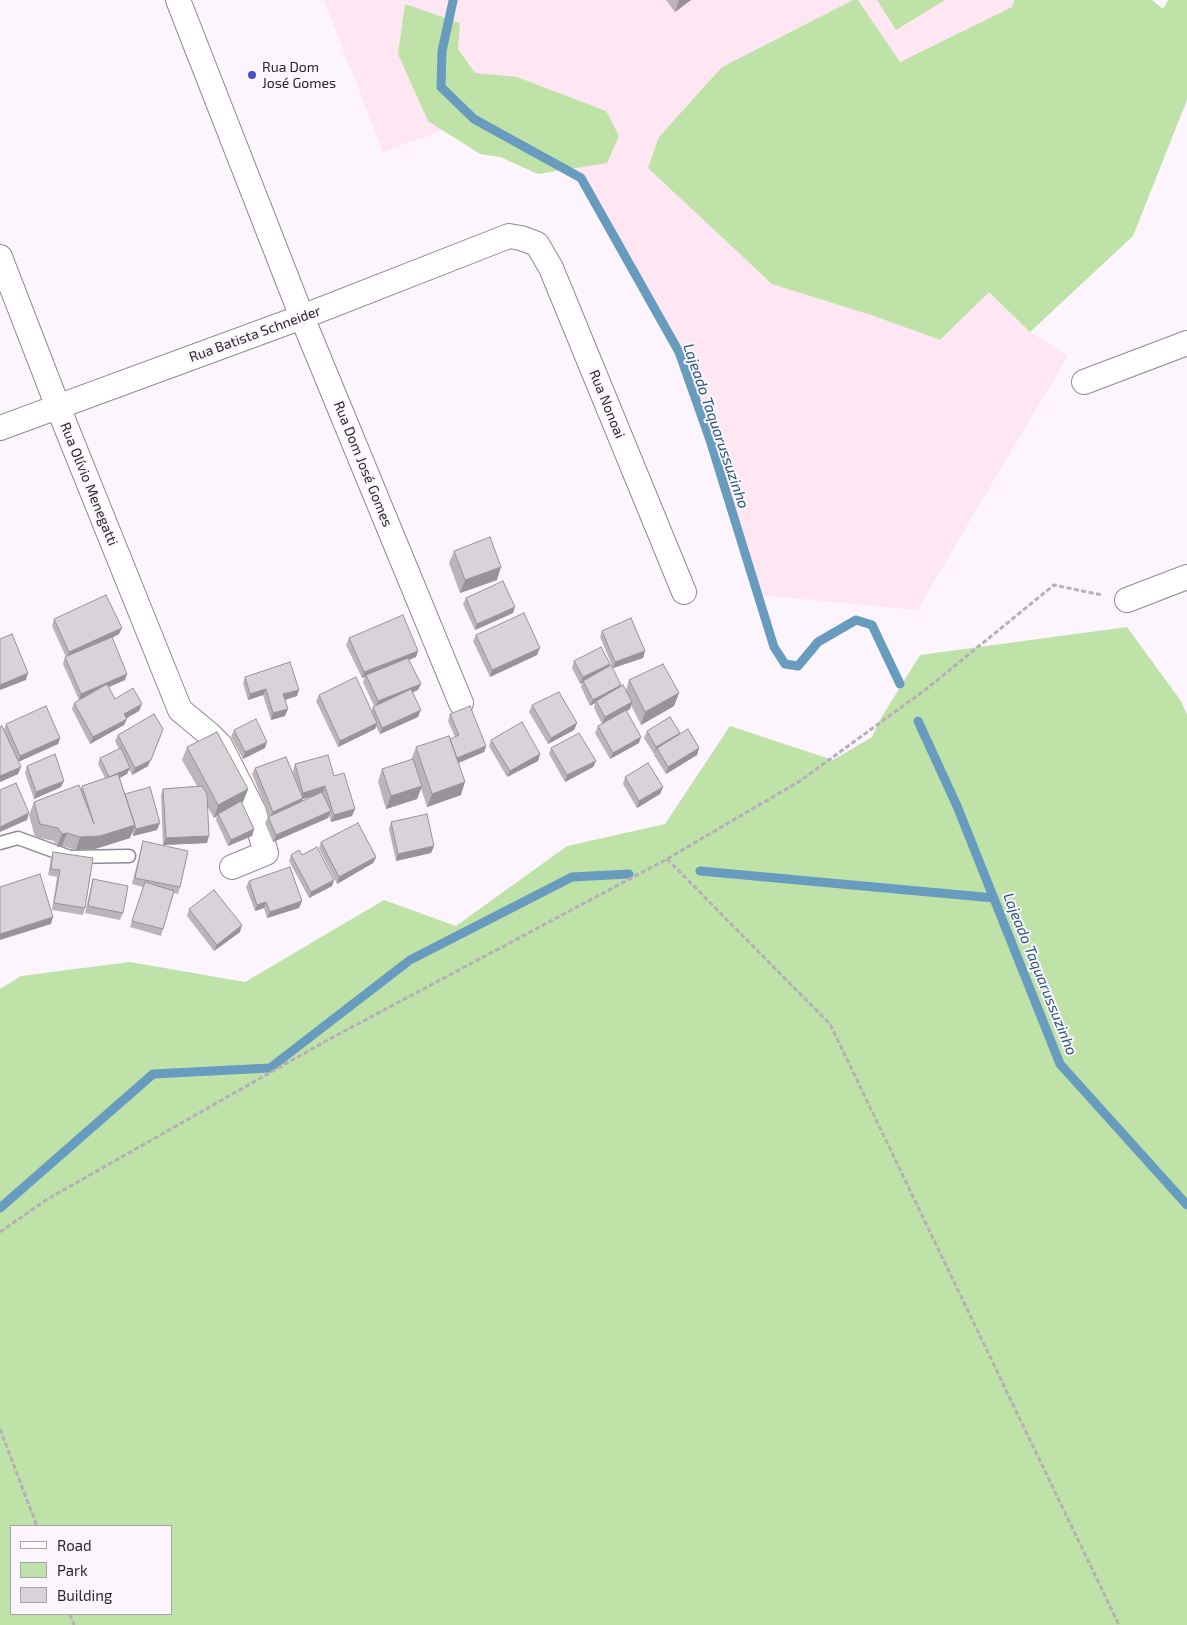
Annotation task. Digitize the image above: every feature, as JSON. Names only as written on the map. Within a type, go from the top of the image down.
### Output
[{"type":"street","name":"Rua Dom José Gomes","points":[[178,0],[302,318],[461,703]]},
{"type":"street","name":"Rua Batista Schneider","points":[[0,428],[302,318],[509,236]]},
{"type":"street","name":"Rua Nonoai","points":[[509,236],[537,244],[551,268],[684,592]]},
{"type":"street","name":"Rua Olívio Menegatti","points":[[0,257],[180,710],[209,734],[220,746],[254,812],[266,853],[232,866]]},
{"type":"street","points":[[1084,382],[1187,344]]},
{"type":"street","points":[[1127,600],[1187,577]]},
{"type":"lane","points":[[0,843],[18,838],[70,857],[129,856]]},
{"type":"path","points":[[0,1232],[46,1200],[324,1042],[666,859],[800,781],[925,690],[1054,585],[1127,600]]},
{"type":"path","points":[[666,859],[830,1024],[1119,1625]]},
{"type":"path","points":[[0,1428],[37,1525]]},
{"type":"shaded area","points":[[324,0],[853,0],[722,67],[871,315],[940,340],[989,291],[1030,332],[1068,356],[917,610],[758,595],[710,440],[679,352],[581,178],[474,119],[383,152]]},
{"type":"shaded area","points":[[858,0],[1014,0],[1013,7],[900,62]]},
{"type":"green space","points":[[853,0],[858,0],[900,62],[1012,7],[1014,0],[1152,0],[1163,9],[1168,0],[1187,0],[1187,100],[1133,236],[1030,332],[989,292],[940,340],[871,315],[772,284],[648,168],[659,137],[722,67]]},
{"type":"green space","points":[[877,0],[945,0],[896,30]]},
{"type":"green space","points":[[405,4],[460,23],[458,49],[475,73],[517,77],[606,111],[619,136],[607,163],[538,174],[500,157],[480,154],[428,121],[398,54]]},
{"type":"green space","points":[[1127,627],[1181,701],[1187,715],[1187,1625],[0,1625],[0,989],[21,976],[130,962],[245,982],[384,900],[456,926],[567,846],[665,824],[730,726],[833,760],[872,737],[881,718],[920,655]]},
{"type":"building","points":[[490,537],[501,567],[465,580],[454,551]]},
{"type":"building","points":[[503,581],[515,607],[477,624],[466,598]]},
{"type":"building","points":[[106,595],[122,628],[69,652],[54,619]]},
{"type":"building","points":[[524,613],[540,648],[492,670],[476,635]]},
{"type":"building","points":[[403,615],[418,651],[364,672],[349,638]]},
{"type":"building","points":[[631,618],[645,651],[615,662],[602,631]]},
{"type":"building","points":[[12,634],[28,673],[0,685],[0,639]]},
{"type":"building","points":[[112,637],[127,674],[81,694],[65,657]]},
{"type":"building","points":[[601,647],[610,664],[583,677],[574,661]]},
{"type":"building","points":[[408,658],[421,684],[378,701],[366,675]]},
{"type":"building","points":[[290,662],[299,690],[283,694],[288,709],[273,713],[266,689],[250,694],[245,677]]},
{"type":"building","points":[[663,664],[679,693],[645,712],[629,680]]},
{"type":"building","points":[[611,665],[621,685],[593,700],[583,681]]},
{"type":"building","points":[[356,677],[377,723],[340,741],[319,695]]},
{"type":"building","points":[[107,684],[115,699],[133,688],[142,704],[124,714],[127,719],[93,737],[74,703]]},
{"type":"building","points":[[623,685],[632,702],[605,717],[596,701]]},
{"type":"building","points":[[411,689],[421,710],[382,728],[373,707]]},
{"type":"building","points":[[559,692],[577,723],[551,738],[532,705]]},
{"type":"building","points":[[46,706],[60,738],[20,756],[6,724]]},
{"type":"building","points":[[470,706],[486,746],[457,758],[450,739],[459,735],[450,714]]},
{"type":"building","points":[[626,710],[641,737],[613,753],[598,726]]},
{"type":"building","points":[[154,714],[163,729],[151,760],[135,768],[118,735]]},
{"type":"building","points":[[670,717],[680,733],[656,747],[647,731]]},
{"type":"building","points":[[256,719],[267,742],[245,752],[234,730]]},
{"type":"building","points":[[522,722],[540,754],[510,771],[491,740]]},
{"type":"building","points":[[2,726],[21,767],[0,776],[0,727]]},
{"type":"building","points":[[688,729],[699,748],[668,767],[657,748]]},
{"type":"building","points":[[217,732],[248,789],[218,805],[187,747]]},
{"type":"building","points":[[579,733],[596,761],[567,775],[551,748]]},
{"type":"building","points":[[449,736],[465,782],[432,794],[416,747]]},
{"type":"building","points":[[121,748],[130,768],[109,777],[100,758]]},
{"type":"building","points":[[55,754],[64,781],[36,792],[27,766]]},
{"type":"building","points":[[328,755],[334,776],[344,773],[355,809],[334,815],[325,786],[303,793],[295,764]]},
{"type":"building","points":[[286,757],[303,798],[273,812],[255,768]]},
{"type":"building","points":[[413,759],[422,786],[391,796],[382,769]]},
{"type":"building","points":[[648,763],[663,787],[639,801],[625,777]]},
{"type":"building","points":[[118,774],[135,825],[100,836],[80,837],[67,833],[62,834],[58,828],[40,824],[34,802],[79,785],[94,824],[82,786]]},
{"type":"building","points":[[16,783],[29,813],[0,827],[0,790]]},
{"type":"building","points":[[202,786],[207,794],[209,836],[166,838],[163,789]]},
{"type":"building","points":[[150,787],[160,823],[136,829],[125,794]]},
{"type":"building","points":[[322,792],[331,811],[276,835],[268,817]]},
{"type":"building","points":[[241,801],[254,829],[231,840],[218,814]]},
{"type":"building","points":[[427,814],[434,846],[398,854],[391,822]]},
{"type":"building","points":[[358,823],[376,857],[339,877],[321,842]]},
{"type":"building","points":[[143,841],[188,851],[180,887],[135,878]]},
{"type":"building","points":[[317,847],[334,880],[311,892],[291,855],[299,850],[302,855]]},
{"type":"building","points":[[53,852],[93,858],[85,908],[54,903],[60,870],[51,869]]},
{"type":"building","points":[[290,867],[302,901],[270,912],[266,902],[257,905],[249,881]]},
{"type":"building","points":[[40,874],[53,917],[0,934],[0,887]]},
{"type":"building","points":[[93,879],[128,886],[123,913],[88,906]]},
{"type":"building","points":[[145,882],[174,891],[163,929],[132,921]]},
{"type":"building","points":[[214,890],[242,925],[217,945],[189,909]]},
{"type":"waterway","name":"Lajeado Taquarussuzinho","points":[[453,1],[442,51],[441,87],[474,119],[581,178],[679,352],[710,440],[774,647],[785,664],[798,666],[818,642],[856,620],[872,625],[900,684]]},
{"type":"waterway","name":"Lajeado Taquarussuzinho","points":[[918,721],[957,806],[1060,1064],[1187,1205]]},
{"type":"waterway","points":[[700,871],[994,898]]},
{"type":"waterway","points":[[0,1208],[153,1074],[270,1068],[410,960],[572,877],[629,874]]},
{"type":"place","name":"Rua Dom José Gomes","points":[[252,75]]}]
